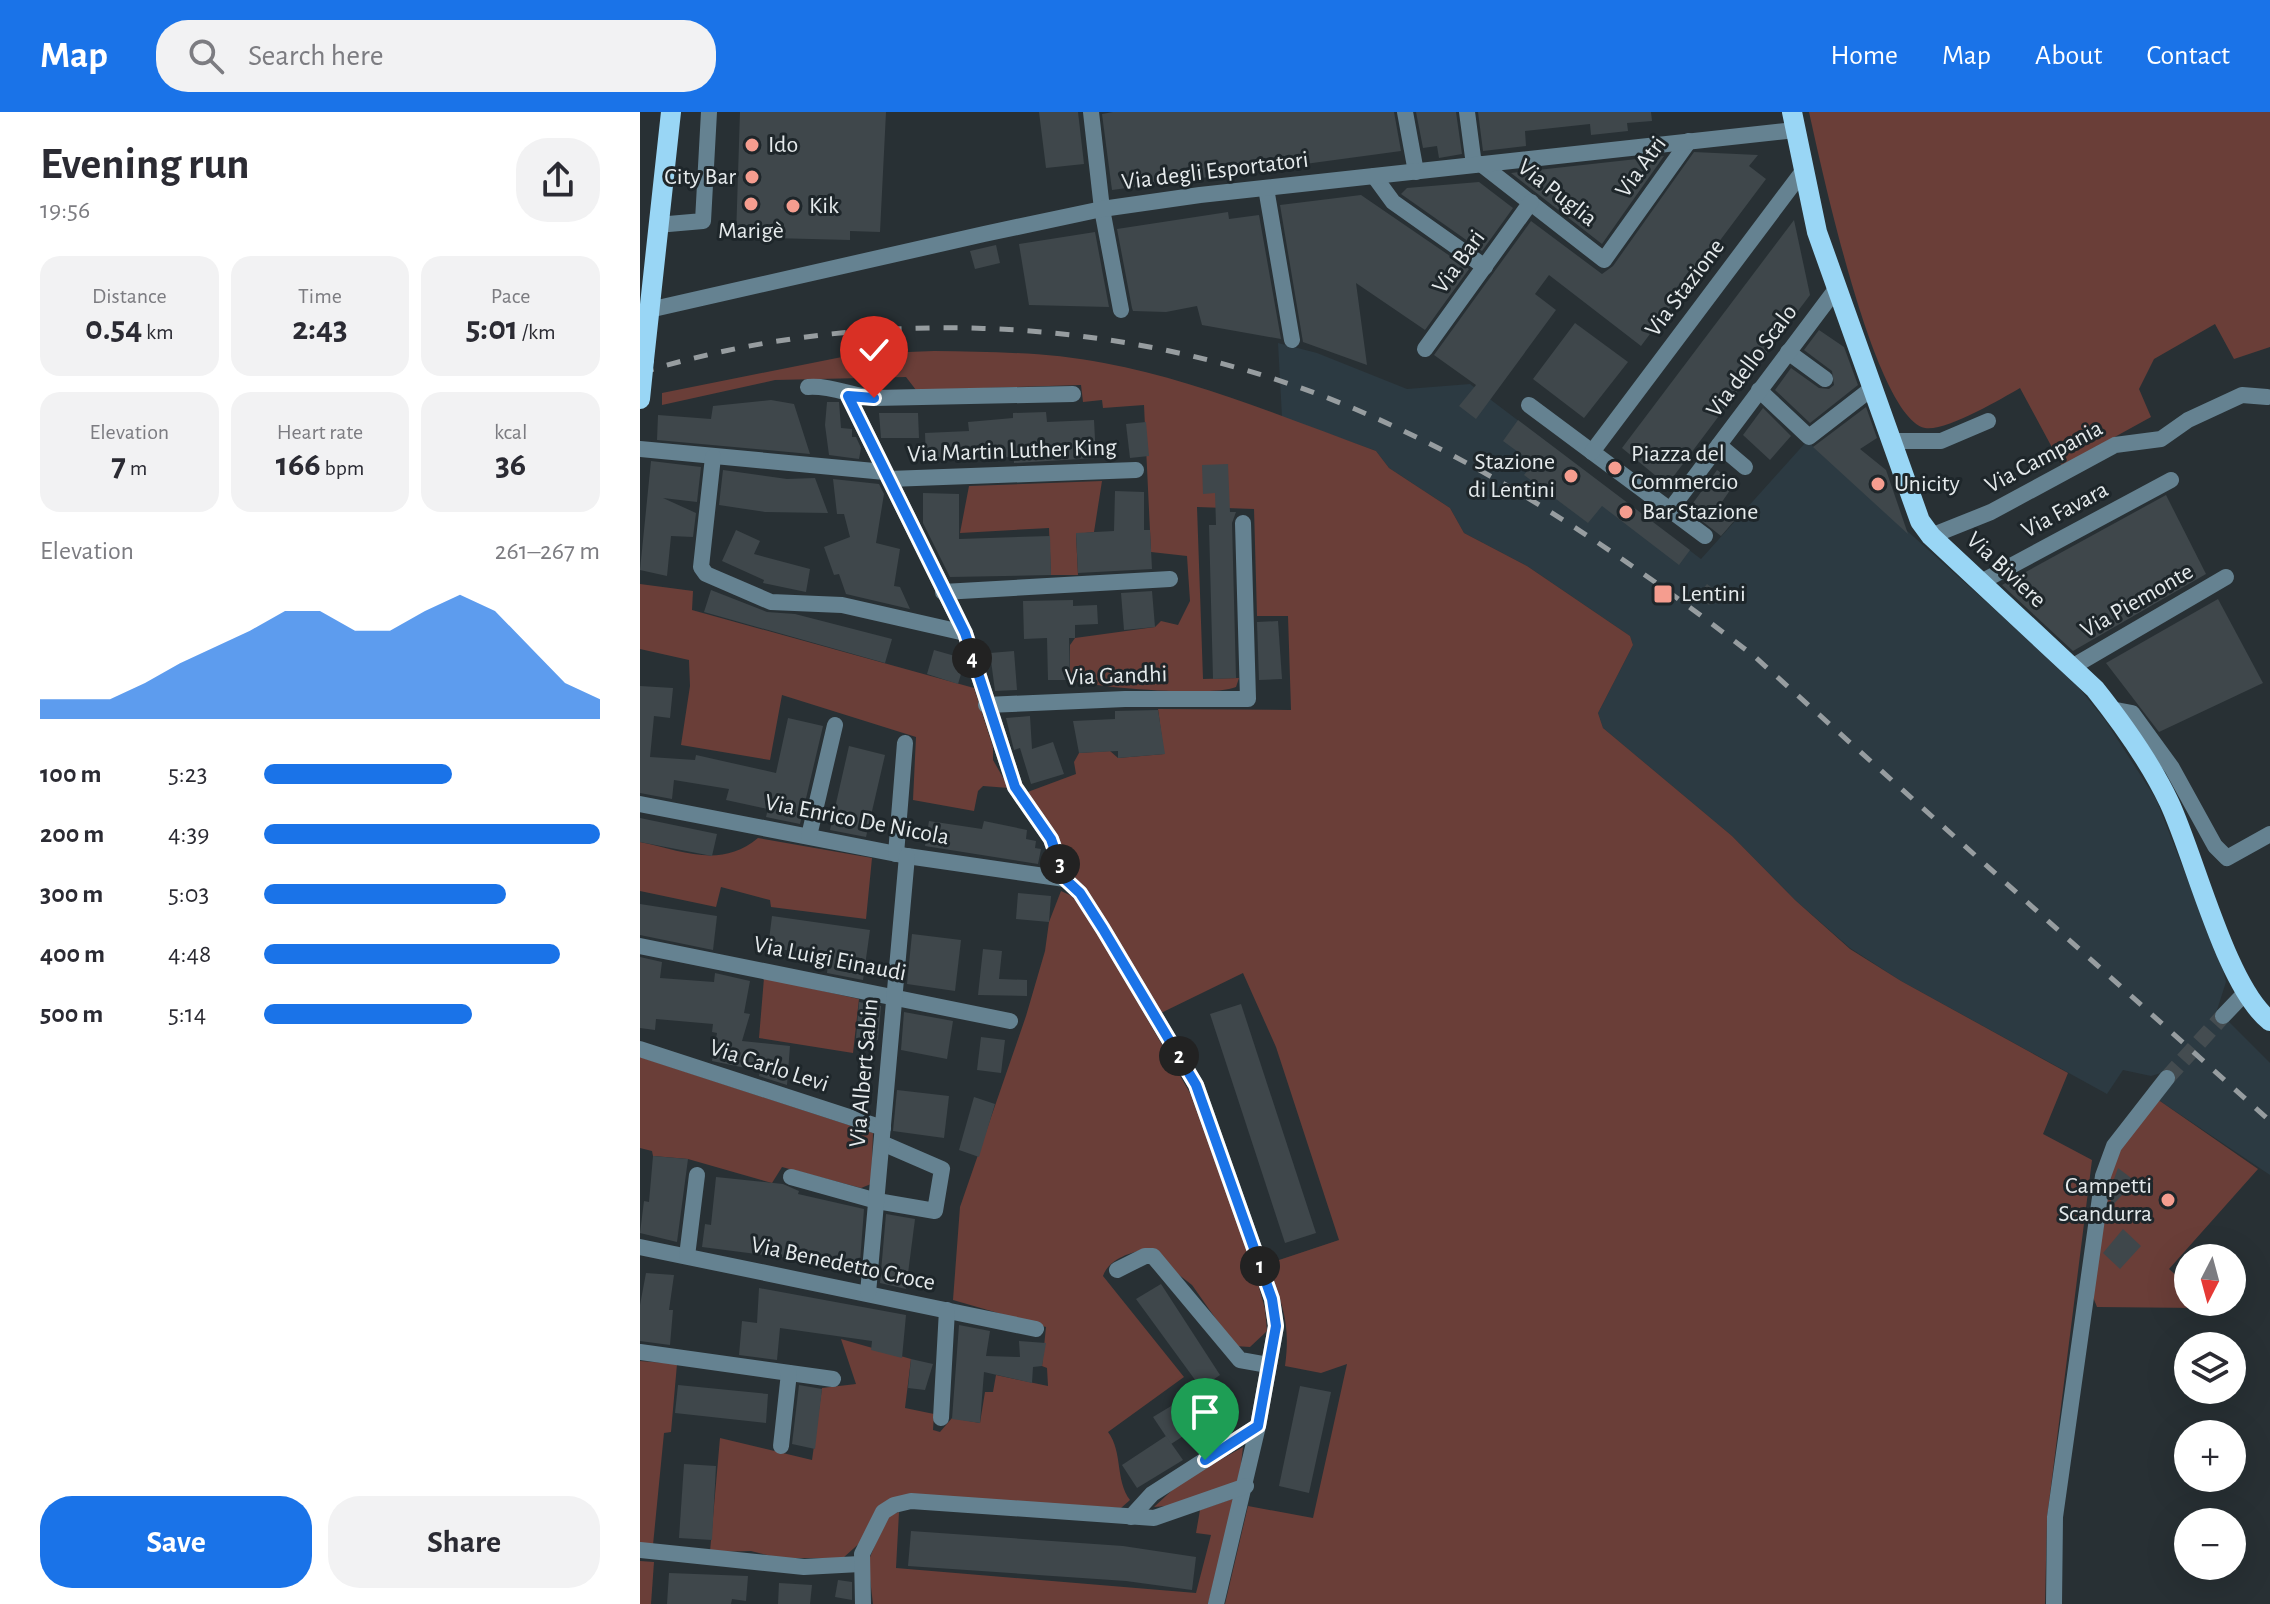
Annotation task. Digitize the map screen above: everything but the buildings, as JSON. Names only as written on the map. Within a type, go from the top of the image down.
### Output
[{"type":"main road","points":[[640,400],[645,320],[671,112]]},
{"type":"main road","name":"Via Biviere","points":[[1793,121],[1817,232],[1920,521],[1931,536],[2072,667],[2111,709],[2168,800],[2244,994],[2270,1021]]},
{"type":"street","points":[[657,225],[703,221],[709,112]]},
{"type":"street","points":[[1091,112],[1102,209],[1121,310]]},
{"type":"street","points":[[1405,112],[1416,172]]},
{"type":"street","points":[[1467,112],[1478,165]]},
{"type":"street","name":"Via degli Esportatori","points":[[645,320],[1102,209],[1689,141],[1793,121]]},
{"type":"street","name":"Via Atri","points":[[1604,260],[1689,141]]},
{"type":"street","name":"Via Puglia","points":[[1478,165],[1604,260]]},
{"type":"street","name":"Via Stazione","points":[[1592,452],[1803,171]]},
{"type":"street","points":[[1374,176],[1393,202],[1485,267]]},
{"type":"street","points":[[1266,188],[1292,340]]},
{"type":"street","name":"Via Bari","points":[[1425,349],[1531,202]]},
{"type":"street","name":"Via dello Scalo","points":[[1674,505],[1836,289]]},
{"type":"street","points":[[1788,352],[1825,379]]},
{"type":"street","points":[[808,387],[823,386],[848,396],[1073,394]]},
{"type":"street","points":[[1759,390],[1809,437],[1871,389]]},
{"type":"street","name":"Via Campania","points":[[1931,536],[1991,512],[2115,445],[2161,439],[2188,420],[2242,395],[2267,397]]},
{"type":"street","points":[[848,396],[965,633],[1015,787],[1051,839],[1065,879],[1080,893],[1103,929],[1196,1085],[1272,1299],[1276,1326],[1258,1426],[1216,1604]]},
{"type":"street","points":[[1529,405],[1592,452],[1674,505],[1705,536]]},
{"type":"street","points":[[1892,441],[1941,441],[1988,421]]},
{"type":"street","points":[[1719,445],[1745,467]]},
{"type":"street","name":"Via Martin Luther King","points":[[640,449],[887,475],[1136,470]]},
{"type":"street","points":[[713,457],[701,567],[706,574],[771,602],[842,605],[965,633]]},
{"type":"street","name":"Via Favara","points":[[1981,582],[2171,480]]},
{"type":"street","name":"Via Gandhi","points":[[986,705],[1125,699],[1248,699],[1243,523]]},
{"type":"street","name":"Via Piemonte","points":[[2072,667],[2226,577]]},
{"type":"street","points":[[943,592],[1170,579]]},
{"type":"street","points":[[2111,709],[2132,713],[2172,768],[2215,846],[2227,858],[2270,834]]},
{"type":"street","points":[[809,836],[835,725]]},
{"type":"street","name":"Via Albert Sabin","points":[[868,1293],[895,996],[905,743]]},
{"type":"street","name":"Via Enrico De Nicola","points":[[640,804],[901,855],[1065,879]]},
{"type":"street","name":"Via Luigi Einaudi","points":[[640,946],[1010,1021]]},
{"type":"street","points":[[2223,1016],[2244,994]]},
{"type":"street","name":"Via Carlo Levi","points":[[640,1049],[882,1136],[942,1169],[935,1211],[877,1201]]},
{"type":"street","points":[[2054,1604],[2055,1517],[2103,1176],[2114,1146],[2167,1078]]},
{"type":"street","points":[[687,1256],[697,1175]]},
{"type":"street","points":[[791,1177],[877,1201]]},
{"type":"street","name":"Via Benedetto Croce","points":[[640,1247],[1036,1329]]},
{"type":"street","points":[[1117,1270],[1145,1256],[1153,1256],[1240,1360],[1268,1365]]},
{"type":"street","points":[[941,1418],[947,1310]]},
{"type":"street","points":[[640,1352],[833,1379]]},
{"type":"street","points":[[781,1446],[789,1373]]},
{"type":"street","points":[[1131,1517],[1152,1494],[1258,1426]]},
{"type":"street","points":[[863,1604],[865,1588],[860,1564],[883,1512],[894,1505],[911,1501],[1154,1518],[1246,1486]]},
{"type":"street","points":[[640,1550],[804,1567],[860,1564]]},
{"type":"shaded area","points":[[1809,112],[2270,112],[2270,347],[2234,359],[2215,324],[2154,359],[2139,389],[2151,417],[2062,466],[2020,388],[1959,420],[1925,428],[1906,413],[1887,381],[1869,337],[1852,286]]},
{"type":"shaded area","points":[[1278,343],[1317,353],[1407,389],[1470,384],[1701,559],[1807,441],[2071,678],[2105,720],[2156,799],[2223,970],[2226,982],[2217,1010],[2270,1063],[2270,1175],[2157,1099],[2161,1073],[2151,1076],[2123,1070],[2107,1094],[1901,981],[1850,948],[1795,900],[1732,836],[1603,728],[1598,713],[1633,645],[1630,636],[1527,566],[1464,533],[1450,508],[1389,468],[1376,451],[1282,417]]},
{"type":"shaded area","points":[[934,351],[1062,357],[1138,370],[1242,401],[1376,451],[1389,468],[1450,508],[1464,533],[1527,566],[1630,636],[1633,645],[1598,713],[1603,728],[1732,836],[1795,900],[1850,949],[1901,981],[2068,1073],[2043,1134],[2092,1160],[2047,1518],[2045,1604],[1225,1604],[1248,1506],[1313,1518],[1347,1364],[1321,1373],[1285,1366],[1287,1337],[1284,1314],[1267,1264],[1339,1240],[1276,1047],[1243,973],[1161,1013],[1071,872],[1064,850],[1025,793],[1076,774],[1074,762],[1079,753],[1110,751],[1118,758],[1164,754],[1158,709],[1291,710],[1288,616],[1257,616],[1254,509],[1197,507],[1203,679],[1239,678],[1236,687],[1204,691],[1154,690],[1070,680],[1070,645],[1075,638],[1155,627],[1161,621],[1178,625],[1190,601],[1187,556],[1151,552],[1144,405],[1103,408],[1102,400],[1083,402],[1081,385],[916,390],[906,377],[775,380],[662,405],[662,393],[857,354]]},
{"type":"shaded area","points":[[1102,481],[1094,532],[1076,534],[1078,575],[1051,575],[1049,528],[960,533],[969,486]]},
{"type":"shaded area","points":[[640,584],[693,591],[692,610],[974,688],[993,747],[993,760],[1009,788],[983,786],[978,791],[974,811],[913,800],[916,737],[782,695],[770,760],[681,745],[690,686],[689,660],[640,649]]},
{"type":"shaded area","points":[[758,838],[872,858],[866,919],[771,907],[770,900],[721,887],[716,907],[640,891],[640,842],[686,853],[716,855],[730,853]]},
{"type":"shaded area","points":[[1061,891],[1074,897],[1086,913],[1190,1093],[1253,1266],[1265,1309],[1267,1331],[1250,1347],[1235,1346],[1192,1285],[1146,1249],[1127,1255],[1110,1265],[1103,1276],[1184,1377],[1108,1432],[1116,1448],[1122,1484],[1130,1500],[1121,1508],[913,1495],[843,1558],[779,1558],[751,1551],[710,1552],[720,1438],[812,1460],[822,1388],[856,1384],[841,1339],[911,1359],[905,1408],[934,1414],[933,1430],[940,1432],[952,1418],[980,1423],[985,1392],[993,1392],[996,1375],[1048,1386],[1047,1368],[1042,1366],[1046,1327],[953,1300],[960,1207],[1026,1016],[1045,951],[1049,922]]},
{"type":"shaded area","points":[[764,978],[859,999],[853,1053],[759,1038]]},
{"type":"shaded area","points":[[640,1057],[873,1133],[871,1184],[861,1188],[782,1167],[772,1183],[688,1159],[653,1156],[652,1151],[640,1148]]},
{"type":"shaded area","name":"Campetti Scandurra","points":[[2157,1099],[2258,1169],[2191,1244],[2174,1244],[2174,1263],[2169,1269],[2174,1273],[2174,1308],[2097,1307],[2093,1297],[2113,1159]]},
{"type":"shaded area","points":[[640,1361],[677,1364],[671,1432],[664,1433],[653,1545],[640,1544]]},
{"type":"shaded area","points":[[1243,1447],[1239,1481],[1177,1505],[1154,1507],[1181,1482]]},
{"type":"shaded area","points":[[1235,1498],[1208,1604],[873,1604],[868,1562],[887,1516],[899,1512],[896,1568],[1196,1593],[1211,1535],[1196,1533],[1200,1510]]},
{"type":"shaded area","points":[[640,1561],[654,1562],[651,1604],[640,1604]]},
{"type":"tunnel","points":[[2167,1078],[2223,1016]]},
{"type":"railway","points":[[640,373],[728,350],[818,335],[909,328],[1001,329],[1092,338],[1182,354],[1270,378],[1355,409],[1409,433],[1462,460],[1563,520],[1660,586],[1754,656],[2270,1121]]},
{"type":"place","name":"Ido","points":[[752,145]]},
{"type":"place","name":"City Bar","points":[[752,177]]},
{"type":"place","name":"Marigè","points":[[751,204]]},
{"type":"place","name":"Kik","points":[[793,206]]},
{"type":"place","name":"Piazza del Commercio","points":[[1615,468]]},
{"type":"place","name":"Stazione di Lentini","points":[[1571,476]]},
{"type":"place","name":"Unicity","points":[[1878,484]]},
{"type":"place","name":"Bar Stazione","points":[[1626,512]]},
{"type":"place","name":"Lentini","points":[[1663,594]]},
{"type":"place","name":"Campetti Scandurra","points":[[2168,1200]]},
{"type":"route","points":[[874,398],[848,396],[965,633],[1015,787],[1051,839],[1065,879],[1080,893],[1103,929],[1196,1085],[1272,1299],[1276,1326],[1258,1426],[1205,1460]]}]
